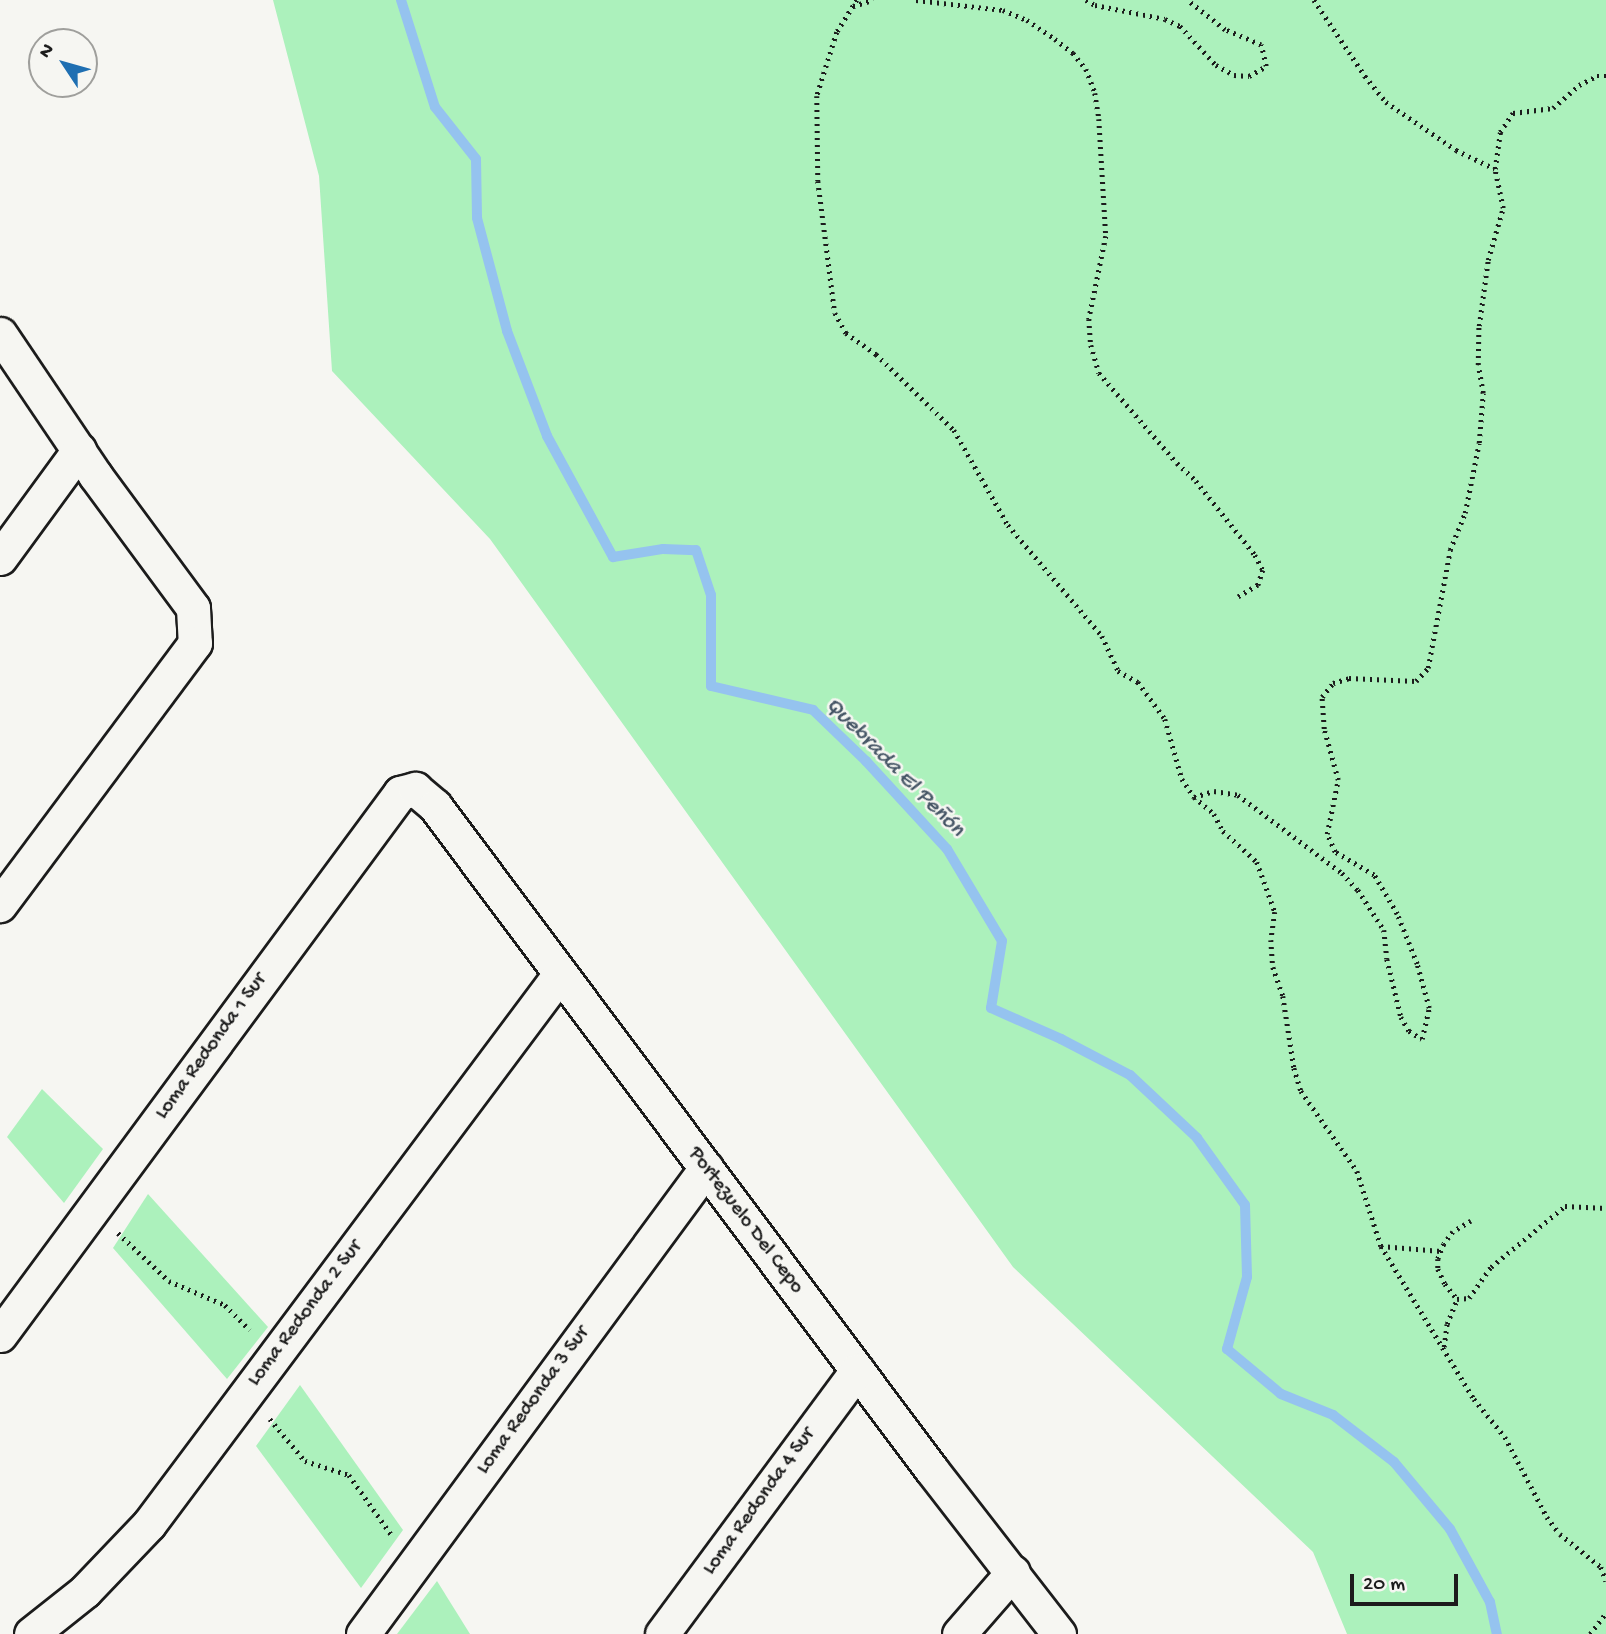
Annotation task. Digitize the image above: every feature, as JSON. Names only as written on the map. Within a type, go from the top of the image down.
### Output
[{"type":"street","points":[[0,334],[192,608],[195,643],[0,905]]},
{"type":"street","points":[[0,558],[79,450]]},
{"type":"street","name":"Loma Redonda 1 Sur","points":[[0,1335],[400,793],[415,789],[435,806]]},
{"type":"street","name":"Portezuelo Del Cepo","points":[[435,806],[857,1370],[1059,1634]]},
{"type":"street","name":"Loma Redonda 2 Sur","points":[[31,1634],[85,1591],[149,1524],[560,974]]},
{"type":"street","name":"Loma Redonda 3 Sur","points":[[363,1634],[706,1168]]},
{"type":"street","name":"Loma Redonda 4 Sur","points":[[662,1634],[857,1370]]},
{"type":"street","points":[[959,1634],[1013,1572]]},
{"type":"path","points":[[857,0],[837,32],[817,96],[818,181],[835,313],[846,333],[876,354],[954,430],[1008,525],[1102,636],[1118,671],[1138,682],[1165,719],[1182,779],[1194,797],[1214,814],[1223,831],[1257,862],[1275,912],[1271,940],[1273,967],[1283,996],[1294,1068],[1301,1091],[1357,1171],[1381,1246],[1474,1399],[1505,1437],[1547,1517],[1560,1534],[1601,1567],[1606,1581]]},
{"type":"path","points":[[852,6],[873,0]]},
{"type":"path","points":[[916,0],[1003,10],[1027,20],[1064,46],[1086,69],[1095,93],[1099,119],[1105,236],[1089,319],[1091,345],[1100,373],[1177,463],[1196,481],[1255,555],[1263,570],[1258,584],[1238,597]]},
{"type":"path","points":[[1086,0],[1096,5],[1142,12],[1172,22],[1216,65],[1234,75],[1249,76],[1266,66],[1261,45],[1225,30],[1187,0]]},
{"type":"path","points":[[1314,0],[1365,76],[1386,102],[1456,150],[1495,169]]},
{"type":"path","points":[[1194,797],[1214,791],[1238,795],[1342,873],[1358,890],[1384,930],[1387,959],[1401,1017],[1409,1031],[1422,1039],[1429,1008],[1417,964],[1397,914],[1374,875],[1335,852],[1327,834],[1338,780],[1324,729],[1322,697],[1333,683],[1349,678],[1416,681],[1428,668],[1450,550],[1465,513],[1479,443],[1483,393],[1478,365],[1481,302],[1488,260],[1503,208],[1495,169],[1500,154],[1500,132],[1513,113],[1553,108],[1579,85],[1597,76],[1606,76]]},
{"type":"path","points":[[1457,1299],[1469,1298],[1491,1267],[1565,1206],[1606,1208]]},
{"type":"path","points":[[93,1209],[169,1281],[225,1305],[275,1356]]},
{"type":"path","points":[[1457,1299],[1445,1284],[1438,1269],[1441,1251],[1453,1232],[1471,1221]]},
{"type":"path","points":[[1381,1246],[1441,1251]]},
{"type":"path","points":[[1444,1348],[1447,1324],[1457,1299]]},
{"type":"path","points":[[248,1392],[305,1461],[349,1475],[413,1566]]},
{"type":"path","points":[[1590,1634],[1606,1613]]},
{"type":"green space","points":[[273,0],[1606,0],[1606,1634],[1347,1634],[1313,1552],[1013,1267],[490,539],[332,371],[319,176]]},
{"type":"green space","points":[[42,1089],[103,1149],[64,1203],[7,1137]]},
{"type":"green space","points":[[148,1194],[268,1327],[227,1379],[113,1248]]},
{"type":"green space","points":[[300,1385],[403,1530],[361,1588],[256,1446]]},
{"type":"green space","points":[[437,1581],[470,1634],[397,1634]]},
{"type":"waterway","name":"Quebrada El Peñón","points":[[401,0],[435,107],[476,159],[477,218],[507,331],[547,436],[613,557],[663,549],[696,550],[711,595],[711,686],[813,710],[866,761],[947,849],[1002,941],[991,1008],[1061,1039],[1130,1075],[1197,1138],[1245,1205],[1247,1277],[1227,1349],[1281,1394],[1333,1415],[1394,1462],[1450,1529],[1490,1602],[1497,1634]]}]
